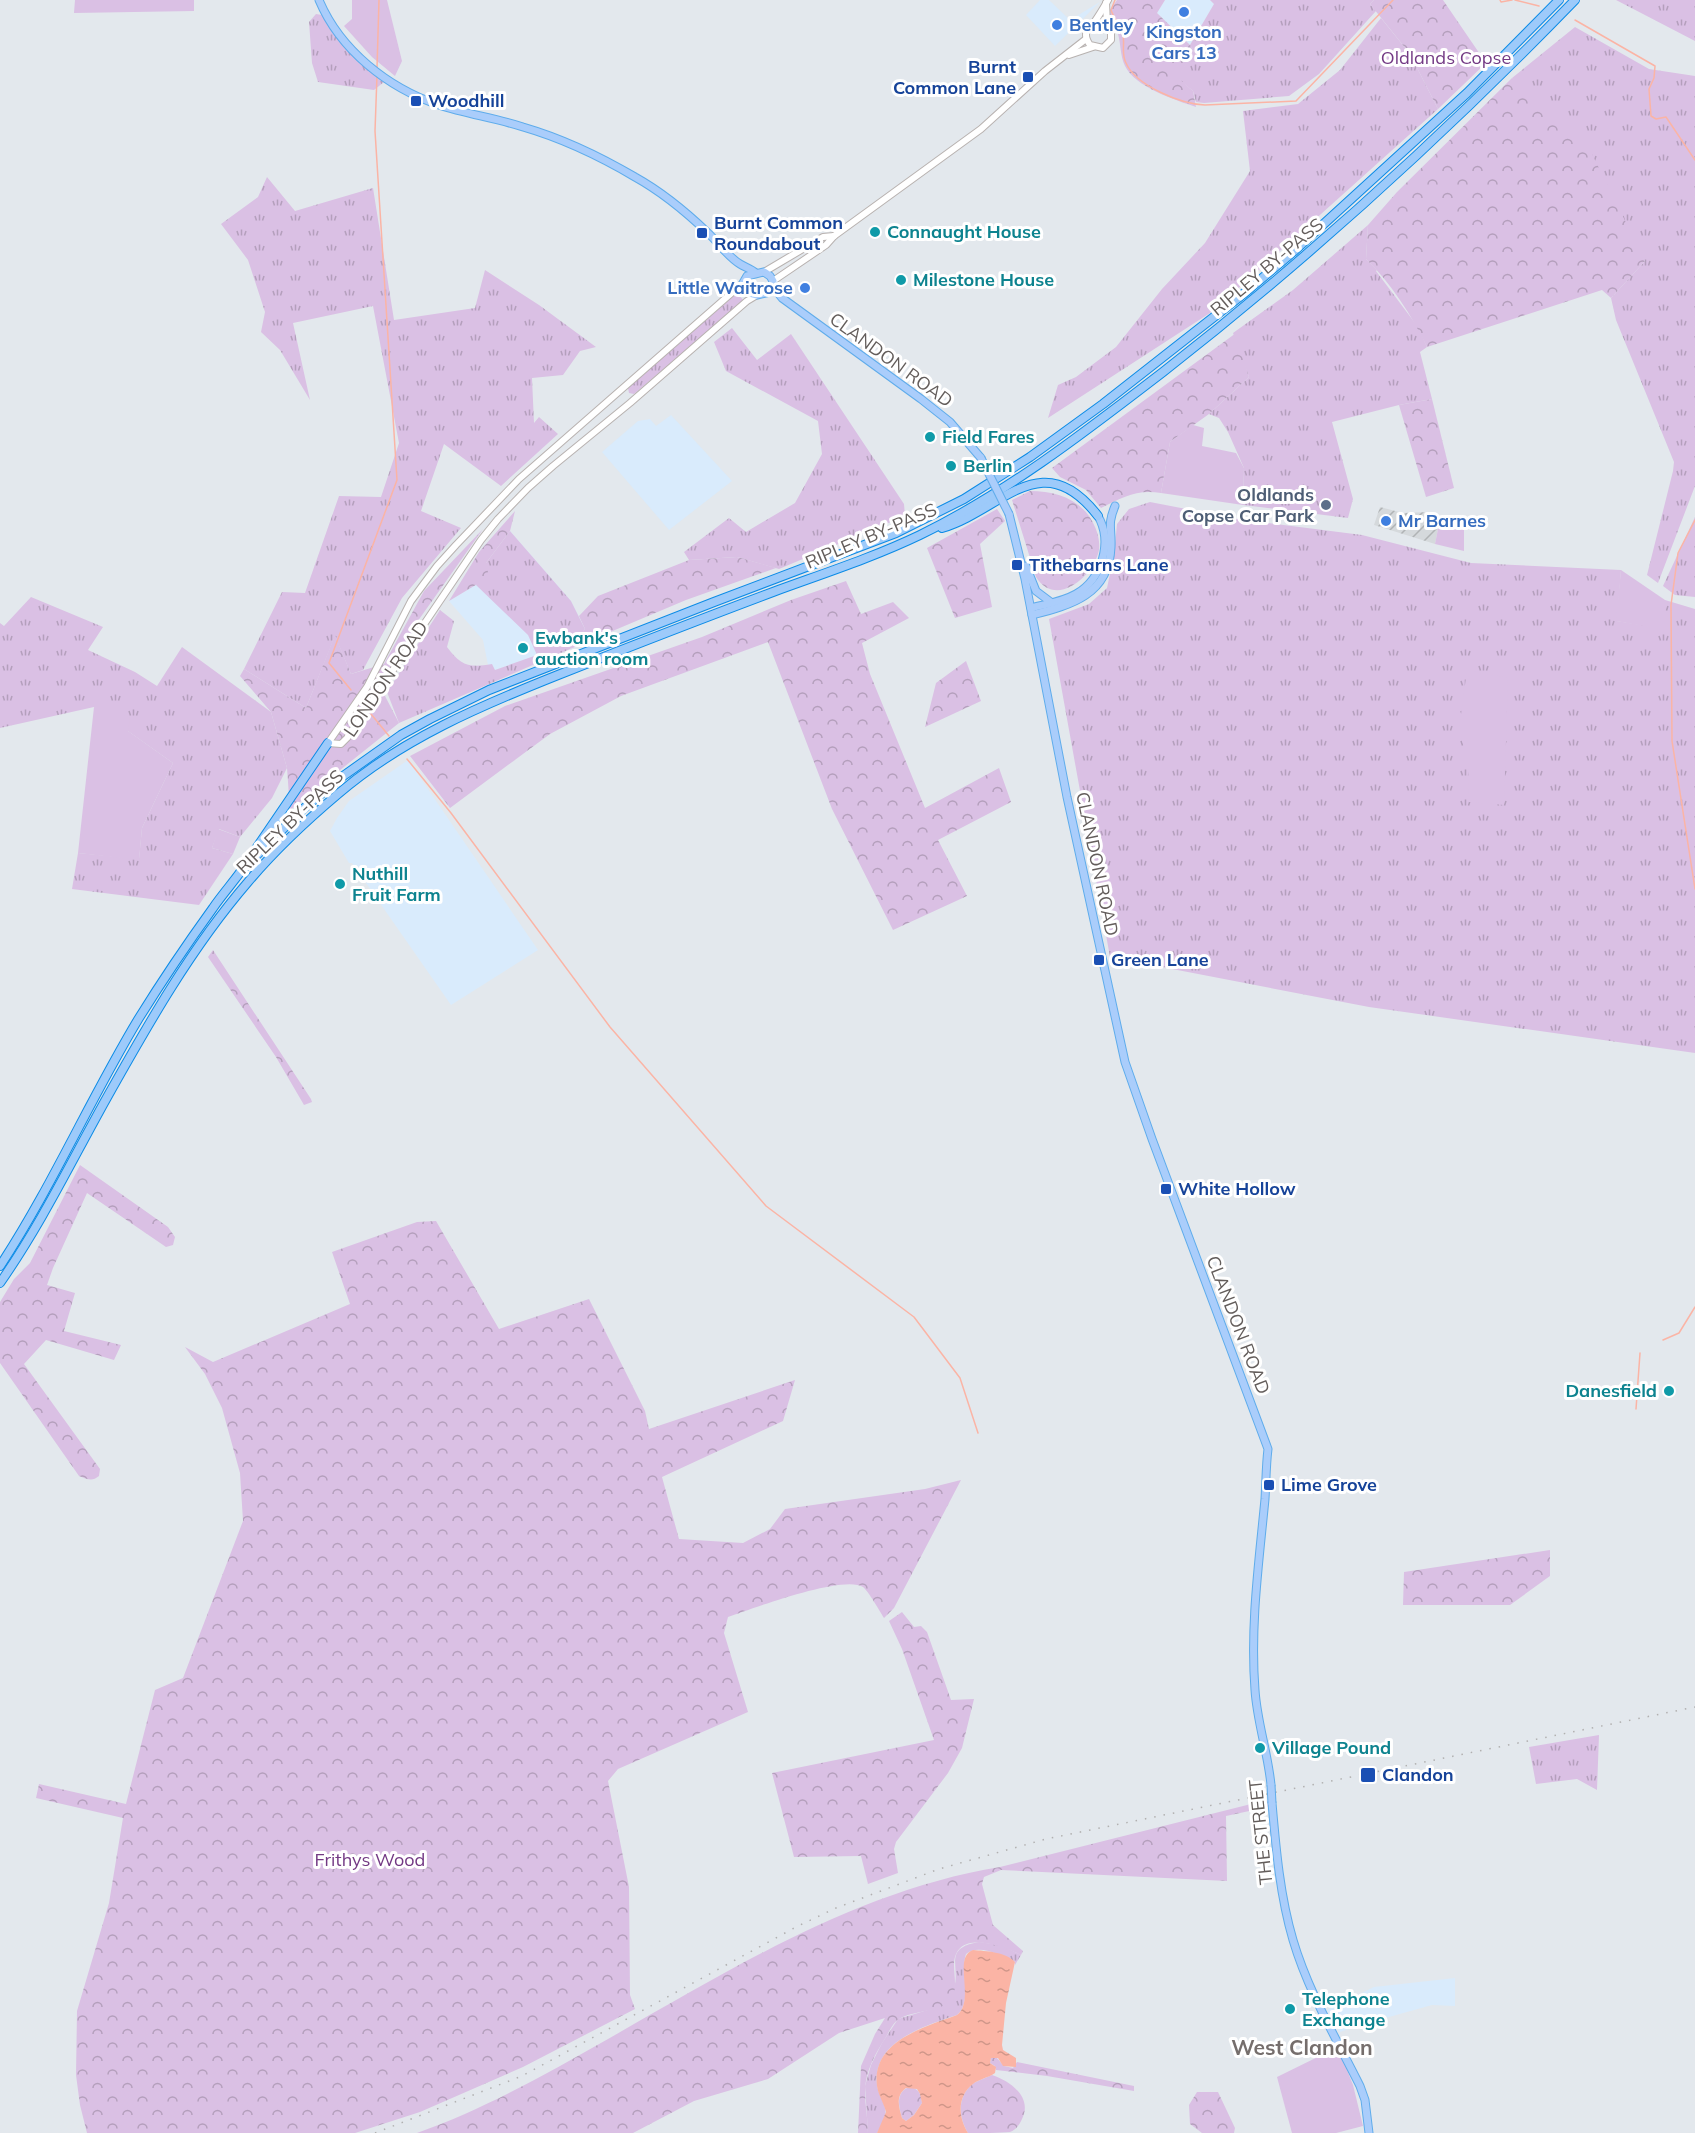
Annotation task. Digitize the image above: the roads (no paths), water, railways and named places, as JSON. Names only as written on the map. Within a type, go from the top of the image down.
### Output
[{"type":"highway","name":"RIPLEY BY-PASS","points":[[245,867],[303,809],[339,779],[400,735],[440,714],[489,690],[887,537],[921,522],[985,487],[1103,404],[1293,252],[1467,93],[1559,0]]},
{"type":"highway","name":"RIPLEY BY-PASS","points":[[0,1283],[37,1227],[102,1106],[174,984],[229,906],[268,860],[342,790],[381,761],[436,729],[495,700],[714,614],[874,555],[926,532],[1002,489],[1061,449],[1255,299],[1318,245],[1476,99],[1575,0]]},
{"type":"highway","points":[[926,532],[962,520],[1010,492],[1034,483],[1048,483],[1067,488],[1084,499],[1098,516]]},
{"type":"highway","points":[[0,1266],[3,1257],[32,1216],[91,1102],[147,1005],[221,896],[245,867],[328,743]]},
{"type":"main road","points":[[319,0],[330,22],[342,38],[377,73],[417,97],[525,127],[575,147],[634,176],[682,209],[740,264],[770,276],[773,284]]},
{"type":"main road","points":[[1093,47],[1086,39],[1087,28],[1093,23],[1107,1]]},
{"type":"main road","points":[[1066,56],[1093,47],[1103,48],[1109,44],[1112,35],[1107,26],[1107,1]]},
{"type":"main road","points":[[1093,23],[1107,26]]},
{"type":"main road","points":[[740,264],[746,292],[757,295],[766,294],[773,284],[826,245],[834,236],[981,129],[1045,71],[1086,39]]},
{"type":"main road","points":[[744,281],[823,237],[834,236]]},
{"type":"main road","name":"LONDON ROAD","points":[[328,743],[367,687],[411,601],[450,552],[519,479],[744,281]]},
{"type":"main road","name":"CLANDON ROAD","points":[[773,284],[779,296]]},
{"type":"main road","name":"CLANDON ROAD","points":[[766,294],[779,296],[950,422],[980,456],[1009,514],[1032,611],[1067,797],[1125,1062],[1266,1442]]},
{"type":"main road","name":"LONDON ROAD","points":[[328,743],[341,744],[347,738],[481,540],[513,503],[564,456],[757,295]]},
{"type":"main road","points":[[1032,611],[1076,602],[1099,583],[1108,565],[1111,548],[1109,521],[1115,506]]},
{"type":"main road","points":[[1032,611],[1076,594],[1085,588],[1099,568],[1105,541],[1102,523],[1098,516]]},
{"type":"main road","points":[[1019,553],[1036,591],[1052,603]]},
{"type":"main road","name":"THE STREET","points":[[1266,1442],[1268,1449],[1265,1494],[1255,1590],[1254,1684],[1271,1785],[1281,1886],[1293,1939],[1307,1980],[1365,2100],[1369,2133]]},
{"type":"water","points":[[973,1950],[990,1952],[1006,1956],[1015,1962],[1006,2003],[1002,2045],[1003,2050],[1016,2058],[1016,2067],[1003,2066],[998,2058],[991,2058],[990,2063],[996,2067],[995,2073],[975,2082],[964,2094],[961,2114],[968,2133],[877,2133],[886,2112],[877,2086],[877,2071],[882,2058],[903,2038],[957,2015],[965,2000],[964,1961],[967,1954]],"holes":[[[906,2088],[917,2089],[922,2103],[914,2115],[906,2121],[902,2118],[900,2110],[900,2095]]]},
{"type":"waterway","points":[[377,68],[379,0]]},
{"type":"waterway","points":[[1115,0],[1111,10],[1122,32],[1123,52],[1131,71],[1160,92],[1184,101],[1205,105],[1296,101],[1393,0]]},
{"type":"waterway","points":[[1500,0],[1501,2],[1512,0]]},
{"type":"waterway","points":[[1515,0],[1539,6]]},
{"type":"waterway","points":[[1575,20],[1655,66],[1654,78],[1649,89],[1651,116],[1656,119],[1666,117],[1695,160]]},
{"type":"waterway","points":[[351,690],[329,663],[397,480],[375,131],[377,75]]},
{"type":"waterway","points":[[1695,520],[1678,553],[1671,605],[1672,741],[1695,889]]},
{"type":"waterway","points":[[371,714],[389,736]]},
{"type":"waterway","points":[[407,759],[451,813],[610,1027],[766,1206],[914,1317],[960,1378],[978,1433]]},
{"type":"waterway","points":[[1663,1340],[1679,1333],[1695,1307]]},
{"type":"waterway","points":[[1636,1409],[1640,1353]]},
{"type":"railway","points":[[375,2133],[522,2076],[796,1927],[836,1908],[939,1869],[1046,1839],[1695,1707]]},
{"type":"place","name":"Kingston Cars 13","points":[[1184,12]]},
{"type":"place","name":"Bentley","points":[[1057,25]]},
{"type":"place","name":"Burnt Common Lane","points":[[1028,77]]},
{"type":"place","name":"Woodhill","points":[[416,101]]},
{"type":"place","name":"Connaught House","points":[[875,232]]},
{"type":"place","name":"Burnt Common Roundabout","points":[[702,233]]},
{"type":"place","name":"Milestone House","points":[[901,280]]},
{"type":"place","name":"Little Waitrose","points":[[805,288]]},
{"type":"place","name":"Field Fares","points":[[930,437]]},
{"type":"place","name":"Berlin","points":[[951,466]]},
{"type":"place","name":"Oldlands Copse Car Park","points":[[1326,505]]},
{"type":"place","name":"Mr Barnes","points":[[1386,521]]},
{"type":"place","name":"Tithebarns Lane","points":[[1017,565]]},
{"type":"place","name":"Ewbank's auction room","points":[[523,648]]},
{"type":"place","name":"Nuthill Fruit Farm","points":[[340,884]]},
{"type":"place","name":"Green Lane","points":[[1099,960]]},
{"type":"place","name":"White Hollow","points":[[1166,1189]]},
{"type":"place","name":"Danesfield","points":[[1669,1391]]},
{"type":"place","name":"Lime Grove","points":[[1269,1485]]},
{"type":"place","name":"Village Pound","points":[[1260,1748]]},
{"type":"place","name":"Clandon","points":[[1368,1775]]},
{"type":"place","name":"Telephone Exchange","points":[[1290,2009]]},
{"type":"district","name":"West Clandon","points":[[1302,2048]]},
{"type":"park label","name":"Oldlands Copse","points":[[1446,58]]},
{"type":"park label","name":"Frithys Wood","points":[[370,1860]]}]
